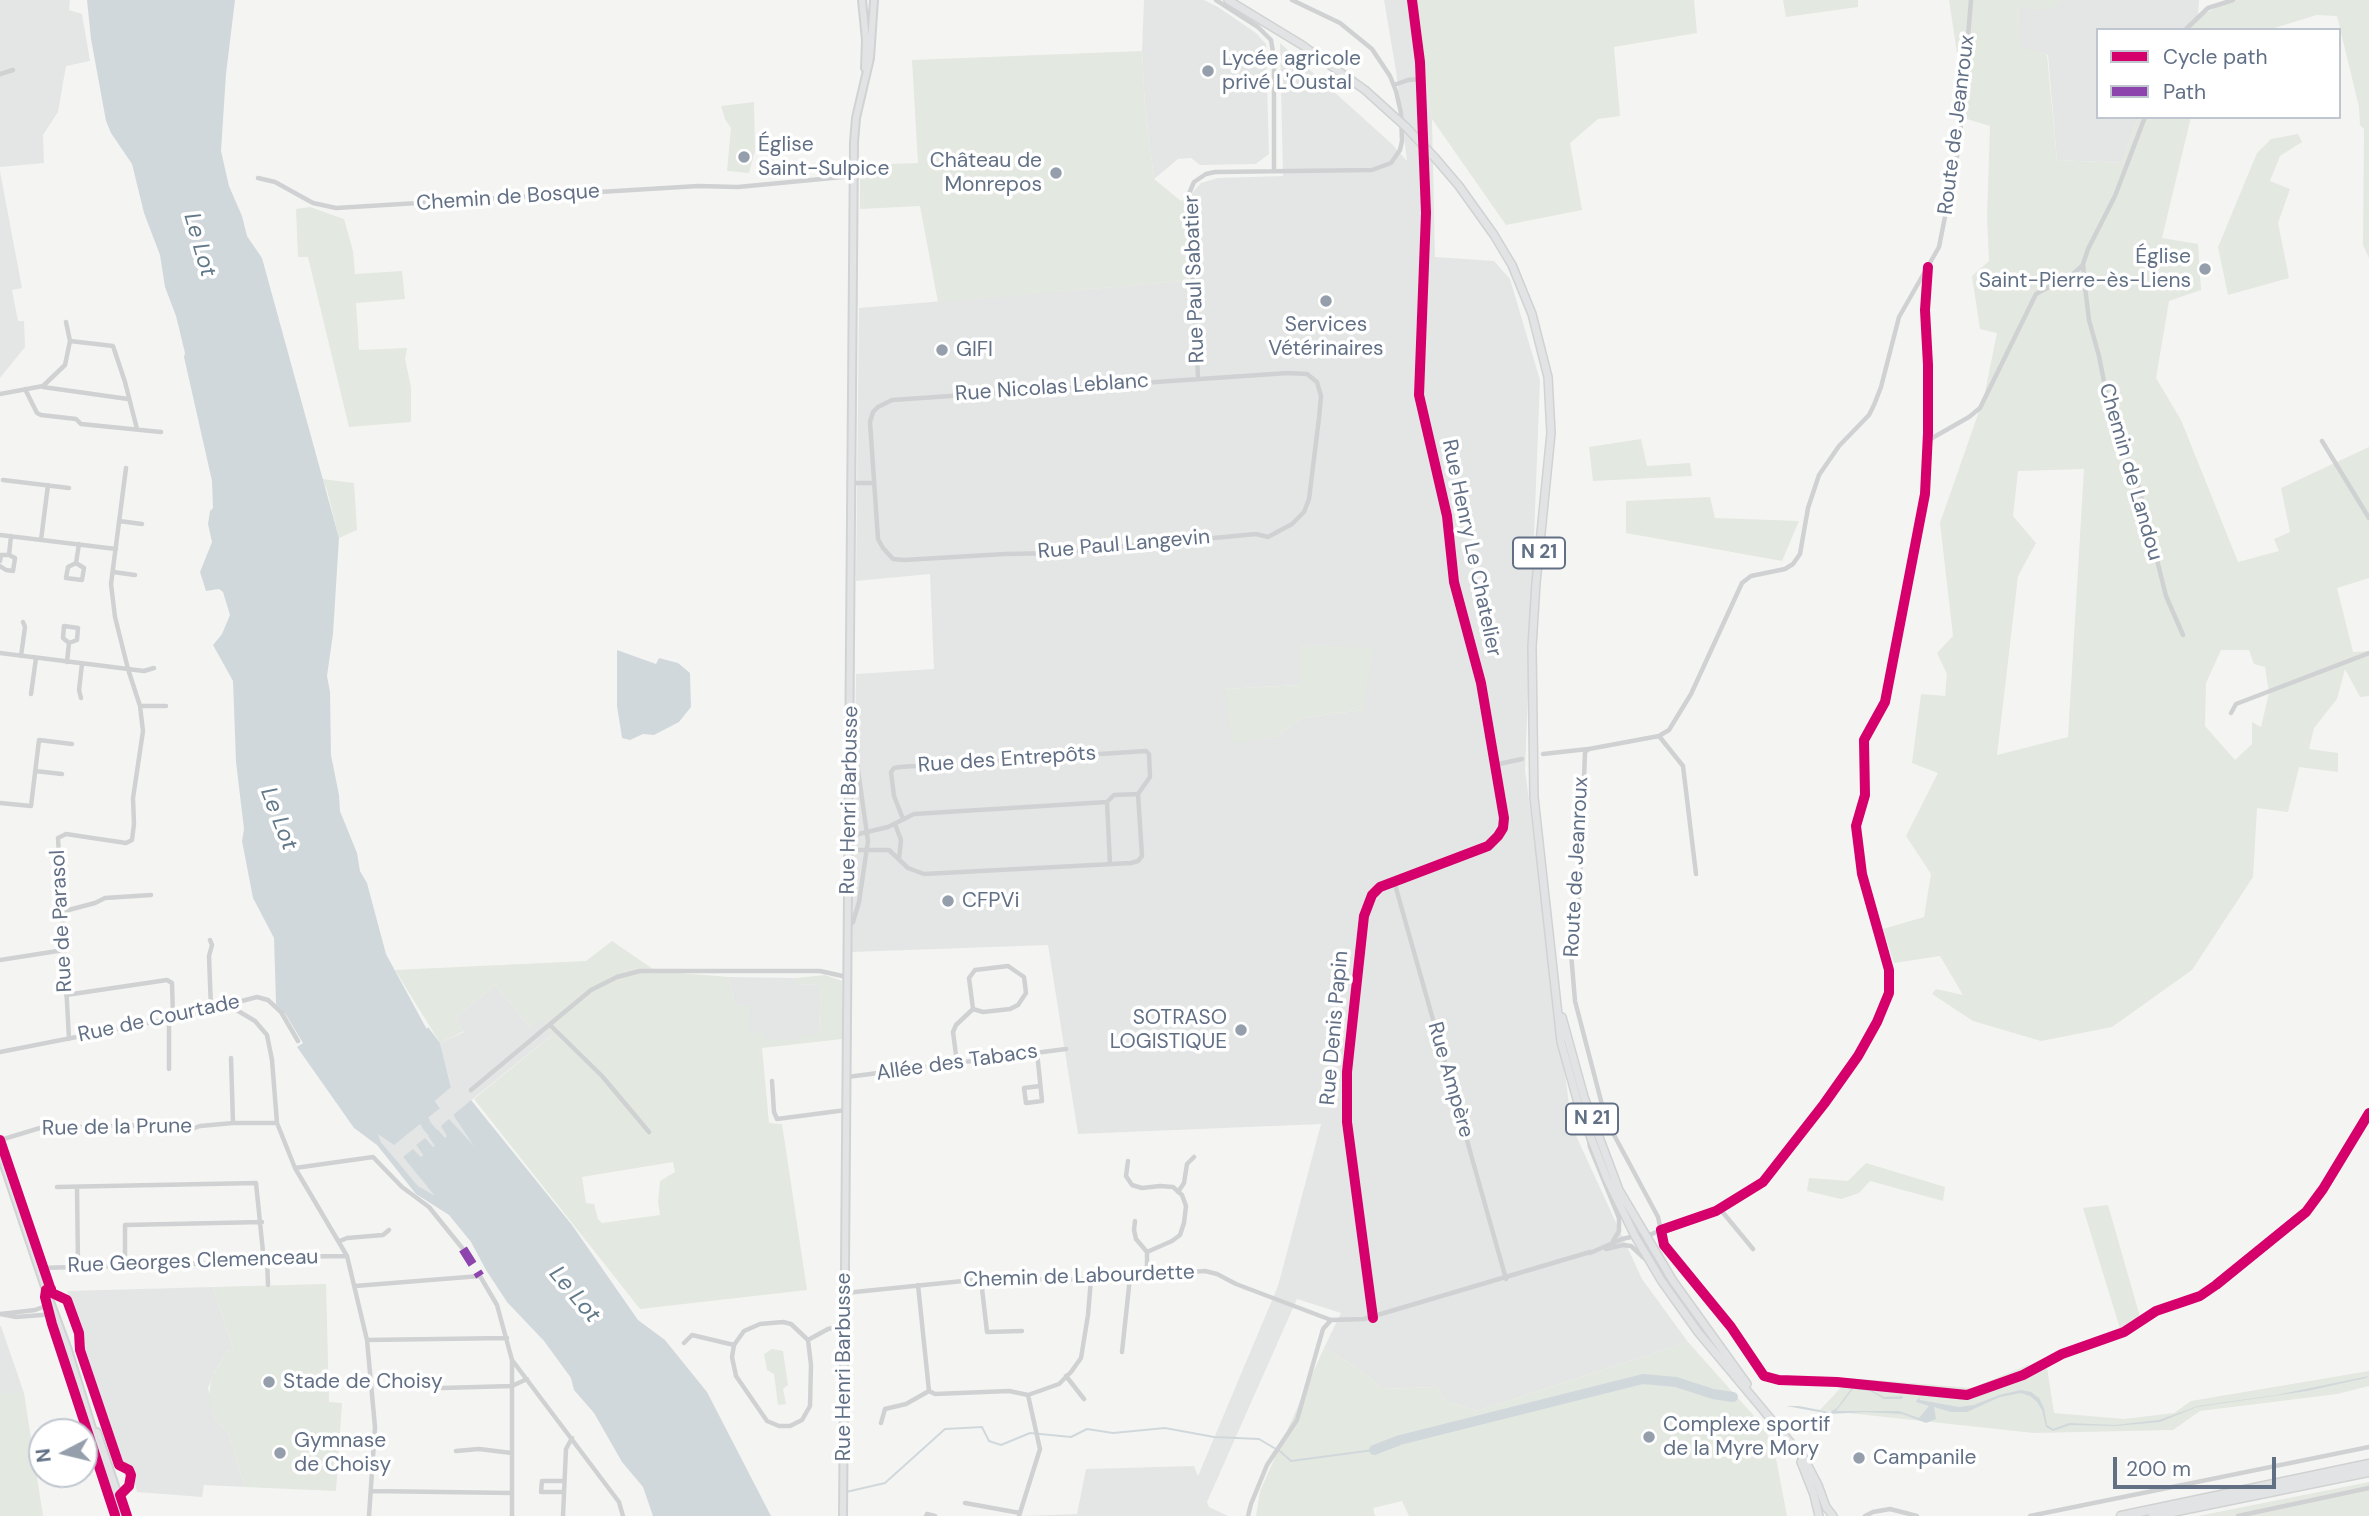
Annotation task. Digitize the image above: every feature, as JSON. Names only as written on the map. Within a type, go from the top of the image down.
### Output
[{"type":"highway","points":[[2121,1516],[2369,1464]]},
{"type":"highway","points":[[2153,1516],[2369,1472]]},
{"type":"main road","name":"Rue Henri Barbusse","points":[[862,0],[866,40],[863,85]]},
{"type":"main road","name":"Rue Henri Barbusse","points":[[843,1512],[854,176],[856,118],[870,58],[874,0]]},
{"type":"main road","name":"N 21","points":[[1228,0],[1302,45],[1364,90],[1406,127],[1459,186],[1494,235],[1512,265],[1532,314],[1548,377],[1552,433],[1532,647],[1534,797],[1561,1042],[1588,1135],[1606,1180],[1635,1236],[1656,1272],[1698,1332],[1812,1472],[1826,1507],[1833,1516]]},
{"type":"main road","name":"N 21","points":[[1557,994],[1584,1097],[1608,1166],[1645,1237],[1673,1281],[1769,1416]]},
{"type":"main road","points":[[0,1153],[90,1418]]},
{"type":"main road","points":[[98,1434],[125,1516]]},
{"type":"main road","name":"N 21","points":[[1791,1443],[1808,1475],[1819,1516]]},
{"type":"main road","points":[[98,1444],[119,1516]]},
{"type":"street","points":[[1216,0],[1271,40],[1274,58],[1274,171]]},
{"type":"street","points":[[1237,0],[1246,9]]},
{"type":"street","name":"Rue Paul Sabatier","points":[[1198,377],[1189,190],[1198,178],[1206,174],[1372,170],[1391,163],[1400,150],[1403,133],[1394,85],[1371,49],[1340,23],[1292,0]]},
{"type":"street","name":"Rue Henry Le Chatelier","points":[[1394,881],[1488,846],[1495,841],[1503,828],[1504,818],[1481,683],[1454,582],[1447,516],[1419,395],[1426,235],[1421,79],[1412,0]]},
{"type":"street","name":"Route de Jeanroux","points":[[1971,0],[1959,146],[1939,247],[1899,317],[1881,387],[1869,415],[1839,446],[1819,475],[1808,508],[1800,554],[1793,564],[1785,569],[1751,576],[1742,583],[1690,694],[1669,730],[1659,736],[1585,752],[1582,855],[1571,938],[1571,972],[1575,1001],[1606,1120],[1658,1217],[1666,1250],[1731,1327],[1763,1376],[1779,1380],[1837,1382],[1967,1395],[2023,1376],[2062,1354],[2124,1332],[2157,1311],[2200,1296],[2306,1212],[2369,1113]]},
{"type":"street","points":[[2187,28],[2208,8],[2233,0]]},
{"type":"street","points":[[0,74],[13,69]]},
{"type":"street","points":[[1394,85],[1421,79]]},
{"type":"street","points":[[1927,441],[1980,408],[2036,294],[2073,274],[2083,264],[2115,196],[2144,119]]},
{"type":"street","name":"Chemin de Bosque","points":[[258,178],[275,183],[313,203],[336,208],[684,187],[738,187],[854,176]]},
{"type":"street","name":"Chemin de Landou","points":[[2083,264],[2089,320],[2099,356],[2110,418],[2138,484],[2165,596],[2183,635]]},
{"type":"street","points":[[1590,1253],[1635,1236],[1645,1237],[1720,1209],[1763,1182],[1824,1104],[1871,1035],[1889,993],[1889,970],[1862,874],[1856,826],[1865,795],[1864,740],[1885,702],[1925,494],[1928,365],[1925,310],[1928,267]]},
{"type":"street","points":[[43,386],[65,365],[70,341],[66,322]]},
{"type":"street","points":[[70,341],[113,346],[136,429]]},
{"type":"street","name":"Rue Nicolas Leblanc","points":[[873,483],[870,417],[878,407],[892,400],[1198,377],[1307,374]]},
{"type":"street","name":"Rue Paul Langevin","points":[[873,483],[878,539],[883,548],[898,560],[1055,553],[1256,534],[1268,537],[1298,519],[1309,499],[1321,396],[1317,382],[1307,374]]},
{"type":"street","points":[[0,394],[43,386],[128,399]]},
{"type":"street","points":[[25,389],[37,413],[41,415],[76,419],[82,424],[161,432]]},
{"type":"street","points":[[2322,441],[2369,518]]},
{"type":"street","name":"Rue de Parasol","points":[[69,1039],[58,842],[60,835],[126,843],[132,840],[133,797],[143,730],[140,706],[115,617],[111,584],[126,468]]},
{"type":"street","points":[[3,480],[69,488]]},
{"type":"street","points":[[852,483],[873,483]]},
{"type":"street","points":[[41,540],[48,485]]},
{"type":"street","points":[[119,522],[142,524]]},
{"type":"street","points":[[0,535],[116,549]]},
{"type":"street","points":[[9,555],[11,536]]},
{"type":"street","points":[[76,562],[84,568],[82,580],[66,578],[68,567],[76,562],[79,544]]},
{"type":"street","points":[[1,555],[9,555],[15,558],[13,571],[6,570],[0,563],[1,555]]},
{"type":"street","points":[[113,572],[135,575]]},
{"type":"street","points":[[21,656],[25,627],[23,622]]},
{"type":"street","points":[[64,626],[78,628],[77,640],[69,643],[63,638],[64,626]]},
{"type":"street","points":[[67,662],[69,643]]},
{"type":"street","points":[[0,653],[144,671],[154,668]]},
{"type":"street","points":[[2231,713],[2236,704],[2369,653]]},
{"type":"street","points":[[31,694],[36,658]]},
{"type":"street","points":[[81,698],[79,690],[82,664]]},
{"type":"street","points":[[140,706],[166,706]]},
{"type":"street","points":[[1659,736],[1683,766],[1696,874]]},
{"type":"street","points":[[0,803],[31,806],[38,740],[72,744]]},
{"type":"street","points":[[848,926],[853,922],[859,902],[868,849],[868,832],[855,749],[850,741]]},
{"type":"street","points":[[1543,754],[1589,749]]},
{"type":"street","name":"Rue des Entrepôts","points":[[902,819],[894,796],[891,772],[900,767],[1146,751],[1149,754],[1150,777],[1138,793]]},
{"type":"street","points":[[1494,765],[1522,759]]},
{"type":"street","points":[[35,771],[62,774]]},
{"type":"street","points":[[850,836],[895,824],[915,814],[1107,802],[1114,795],[1138,793],[1142,856],[1138,862],[925,874],[914,872],[889,850],[850,850]]},
{"type":"street","points":[[1107,802],[1111,864]]},
{"type":"street","points":[[895,824],[901,840],[899,860]]},
{"type":"street","name":"Rue Ampère","points":[[1394,881],[1506,1279]]},
{"type":"street","name":"Rue Denis Papin","points":[[1373,1318],[1349,1150],[1348,1072],[1364,916],[1372,895],[1380,887],[1394,881]]},
{"type":"street","points":[[61,912],[105,898],[151,895]]},
{"type":"street","points":[[210,940],[212,1009]]},
{"type":"street","points":[[0,960],[64,950]]},
{"type":"street","points":[[1008,967],[1024,977],[1026,993],[1018,1005],[1010,1009],[983,1012],[973,1009],[969,978],[975,970],[1008,967]]},
{"type":"street","points":[[471,1090],[591,990],[617,977],[640,971],[820,971],[848,977]]},
{"type":"street","points":[[66,995],[167,980],[172,983],[169,1069]]},
{"type":"street","name":"Rue de Courtade","points":[[0,1052],[171,1019],[257,997],[268,1000],[281,1012],[298,1041]]},
{"type":"street","points":[[228,1005],[255,1021],[267,1035],[272,1060],[277,1123],[295,1168],[347,1256],[367,1340],[376,1427],[369,1516]]},
{"type":"street","points":[[957,1063],[953,1032],[963,1016],[973,1009]]},
{"type":"street","points":[[550,1025],[602,1076],[649,1132]]},
{"type":"street","name":"Allée des Tabacs","points":[[847,1077],[1066,1049]]},
{"type":"street","points":[[1037,1052],[1042,1101],[1026,1103],[1024,1088],[1040,1086]]},
{"type":"street","points":[[231,1058],[233,1122]]},
{"type":"street","points":[[772,1081],[777,1119],[847,1110]]},
{"type":"street","name":"Rue de la Prune","points":[[0,1140],[40,1128],[155,1125],[169,1130],[189,1130],[233,1122],[277,1123]]},
{"type":"street","points":[[1588,1135],[1590,1147],[1620,1224],[1614,1240],[1590,1253]]},
{"type":"street","points":[[295,1168],[373,1157],[402,1188],[429,1207],[463,1249]]},
{"type":"street","points":[[1178,1192],[1184,1183],[1187,1164],[1194,1157]]},
{"type":"street","points":[[1128,1161],[1126,1176],[1132,1185],[1142,1188],[1173,1187],[1186,1206],[1180,1235],[1147,1252]]},
{"type":"street","points":[[57,1187],[256,1183],[263,1252],[267,1258],[268,1285]]},
{"type":"street","points":[[76,1186],[78,1266]]},
{"type":"street","points":[[1720,1209],[1753,1249]]},
{"type":"street","points":[[1135,1221],[1136,1239],[1147,1252],[1147,1275]]},
{"type":"street","points":[[125,1265],[125,1225],[262,1223]]},
{"type":"street","points":[[340,1241],[346,1238],[383,1235],[389,1230]]},
{"type":"street","points":[[1590,1253],[1623,1245],[1631,1246],[1656,1272]]},
{"type":"street","name":"Chemin de Labourdette","points":[[845,1293],[981,1280],[1091,1279],[1205,1271],[1331,1320],[1373,1318],[1590,1253]]},
{"type":"street","name":"Rue Georges Clemenceau","points":[[38,1268],[262,1262],[267,1258],[347,1256]]},
{"type":"street","points":[[355,1286],[480,1276],[497,1305],[512,1360],[512,1516]]},
{"type":"street","points":[[1122,1352],[1130,1277]]},
{"type":"street","points":[[929,1391],[935,1394],[1009,1391],[1028,1395],[1059,1384],[1081,1358],[1091,1279]]},
{"type":"street","points":[[981,1280],[987,1332],[1022,1331]]},
{"type":"street","points":[[918,1285],[929,1391]]},
{"type":"street","points":[[0,1314],[35,1310],[51,1304]]},
{"type":"street","points":[[0,1314],[16,1317],[56,1314]]},
{"type":"street","points":[[1248,1516],[1267,1465],[1297,1420],[1323,1329],[1331,1320]]},
{"type":"street","points":[[778,1322],[792,1324],[808,1340],[811,1364],[810,1406],[802,1420],[790,1426],[779,1426],[767,1421],[736,1376],[732,1357],[734,1345],[744,1331],[760,1324],[778,1322]]},
{"type":"street","points":[[808,1340],[835,1326],[844,1326]]},
{"type":"street","points":[[684,1343],[692,1335],[734,1345]]},
{"type":"street","points":[[367,1340],[507,1338]]},
{"type":"street","points":[[512,1360],[619,1502],[623,1516]]},
{"type":"street","points":[[1066,1376],[1084,1399]]},
{"type":"street","points":[[442,1388],[512,1387],[527,1379]]},
{"type":"street","points":[[881,1423],[885,1409],[906,1404],[929,1391]]},
{"type":"street","points":[[965,1503],[1020,1515],[1040,1448],[1028,1395]]},
{"type":"street","points":[[563,1516],[566,1449],[572,1438]]},
{"type":"street","points":[[2030,1516],[2369,1447]]},
{"type":"street","points":[[456,1451],[479,1449],[512,1453]]},
{"type":"street","points":[[564,1481],[542,1481],[541,1492],[564,1492]]},
{"type":"street","points":[[2238,1516],[2369,1489]]},
{"type":"street","points":[[371,1492],[512,1493]]},
{"type":"street","points":[[1865,1516],[1879,1510],[1897,1509],[1917,1516]]},
{"type":"street","points":[[926,1516],[935,1516]]},
{"type":"shaded area","points":[[0,0],[70,0],[69,10],[82,14],[90,61],[66,66],[58,112],[43,135],[44,163],[0,167]]},
{"type":"shaded area","points":[[1144,0],[1204,0],[1256,33],[1266,44],[1269,154],[1256,164],[1200,165],[1191,158],[1178,159],[1154,179],[1145,106],[1142,51]]},
{"type":"shaded area","points":[[1384,0],[1405,0],[1423,67],[1432,119],[1435,257],[1494,261],[1510,279],[1540,380],[1525,770],[1572,1127],[1642,1279],[1688,1342],[1477,1411],[1445,1401],[1437,1387],[1383,1389],[1357,1368],[1324,1348],[1341,1313],[1297,1299],[1207,1502],[1209,1507],[1228,1516],[1025,1516],[1077,1514],[1086,1469],[1194,1466],[1198,1476],[1278,1286],[1321,1124],[1078,1134],[1048,945],[852,952],[856,674],[934,669],[930,574],[856,581],[859,308],[1197,280],[1193,192],[1201,183],[1218,178],[1283,176],[1280,43],[1393,145],[1407,161]],"holes":[[[1300,685],[1363,710],[1301,718],[1277,737],[1225,689]]]},
{"type":"shaded area","points":[[1405,0],[1694,0],[1697,33],[1614,47],[1620,116],[1598,119],[1570,143],[1582,210],[1506,225],[1432,119],[1423,67]]},
{"type":"shaded area","points":[[1783,0],[1858,0],[1858,7],[1786,17]]},
{"type":"shaded area","points":[[1949,0],[2062,0],[2056,7],[2037,10],[2018,6],[2020,46],[2047,55],[2057,160],[2122,163],[2137,119],[2191,119],[2162,238],[2198,244],[2201,290],[2169,301],[2156,378],[2181,420],[2238,562],[2279,551],[2274,539],[2290,532],[2281,488],[2369,447],[2369,578],[2337,588],[2353,652],[2369,651],[2369,696],[2360,697],[2345,669],[2337,699],[2314,728],[2309,749],[2338,753],[2338,772],[2299,767],[2288,812],[2257,808],[2253,877],[2192,970],[2112,1027],[2041,1041],[1973,1021],[1932,994],[1936,989],[1963,995],[1940,956],[1894,963],[1883,929],[1924,917],[1931,874],[1906,836],[1938,773],[1912,763],[1921,694],[1945,696],[1947,674],[1937,653],[1953,636],[1940,523],[1984,397],[1997,333],[1980,329],[1972,276],[1989,261],[1987,216],[1990,126],[1967,119]],"holes":[[[2084,469],[2068,737],[1997,755],[2018,576],[2036,543],[2013,516],[2018,471]],[[2221,650],[2249,650],[2254,664],[2265,667],[2269,693],[2261,727],[2252,722],[2252,744],[2235,760],[2205,726],[2206,683]]]},
{"type":"shaded area","points":[[2015,0],[2199,0],[2198,17],[2187,28],[2096,28],[2096,119],[2137,119],[2122,163],[2057,160],[2048,55],[2019,47],[2018,5]]},
{"type":"shaded area","points":[[2231,0],[2369,0],[2369,258],[2363,245],[2364,129],[2360,125],[2359,107],[2337,16],[2317,15],[2275,28],[2187,28],[2198,17]]},
{"type":"shaded area","points":[[1142,51],[1145,106],[1154,179],[1181,201],[1193,192],[1197,280],[938,302],[920,206],[860,209],[860,165],[918,163],[912,60]]},
{"type":"shaded area","points":[[754,102],[755,151],[749,173],[727,171],[731,128],[721,106]]},
{"type":"shaded area","points":[[2298,134],[2302,142],[2280,156],[2270,181],[2290,189],[2278,223],[2289,278],[2228,295],[2218,247],[2257,153],[2271,139]]},
{"type":"shaded area","points":[[0,171],[22,288],[12,290],[18,321],[24,321],[25,347],[0,378]]},
{"type":"shaded area","points":[[310,207],[344,219],[353,251],[355,274],[402,271],[405,299],[356,303],[359,350],[407,348],[405,359],[411,387],[411,422],[349,427],[308,257],[298,257],[296,209]]},
{"type":"shaded area","points":[[1641,439],[1647,466],[1690,463],[1692,476],[1593,481],[1589,447]]},
{"type":"shaded area","points":[[322,479],[354,483],[357,530],[339,538]]},
{"type":"shaded area","points":[[1710,497],[1715,518],[1799,521],[1782,561],[1626,533],[1626,501]]},
{"type":"shaded area","points":[[1300,645],[1373,648],[1363,710],[1301,718],[1277,737],[1233,743],[1225,689],[1300,685]]},
{"type":"shaded area","points":[[612,941],[656,971],[729,977],[735,1005],[750,1006],[749,1033],[764,1033],[765,1040],[799,1040],[799,1035],[819,1034],[821,985],[796,984],[796,978],[825,975],[842,981],[842,1039],[762,1048],[769,1123],[782,1124],[807,1290],[640,1309],[474,1099],[552,1035],[542,1020],[530,1027],[495,985],[455,1018],[464,1031],[440,1043],[395,970],[586,961]],"holes":[[[673,1162],[675,1172],[660,1181],[660,1215],[602,1223],[598,1219],[594,1204],[586,1203],[582,1177]]]},
{"type":"shaded area","points":[[729,977],[796,978],[796,984],[821,985],[819,1035],[800,1035],[799,1040],[765,1040],[749,1033],[735,1006]]},
{"type":"shaded area","points":[[495,985],[530,1027],[542,1019],[553,1034],[453,1115],[475,1146],[441,1126],[448,1136],[433,1148],[416,1145],[423,1155],[421,1158],[403,1157],[436,1196],[432,1196],[418,1186],[404,1170],[377,1133],[392,1142],[440,1107],[435,1101],[451,1086],[440,1043],[464,1032],[455,1018]]},
{"type":"shaded area","points":[[1866,1163],[1945,1187],[1943,1201],[1870,1181],[1859,1193],[1841,1199],[1807,1191],[1809,1178],[1848,1181]]},
{"type":"shaded area","points":[[2108,1205],[2140,1317],[2121,1332],[2083,1208]]},
{"type":"shaded area","name":"Stade de Choisy","points":[[326,1284],[329,1402],[342,1403],[336,1491],[245,1487],[228,1433],[216,1420],[209,1402],[211,1377],[228,1351],[233,1349],[213,1287]]},
{"type":"shaded area","points":[[213,1287],[233,1349],[228,1351],[214,1372],[208,1388],[216,1420],[228,1433],[245,1487],[204,1485],[202,1497],[137,1492],[132,1472],[119,1462],[81,1348],[86,1346],[67,1291]]},
{"type":"shaded area","points":[[1,1326],[24,1393],[0,1393]]},
{"type":"shaded area","points":[[1688,1342],[1763,1426],[1774,1448],[1787,1516],[1409,1516],[1402,1501],[1373,1508],[1375,1516],[1256,1516],[1260,1491],[1324,1348],[1357,1368],[1383,1389],[1437,1387],[1445,1401],[1477,1411]]},
{"type":"shaded area","points":[[772,1349],[783,1351],[788,1385],[783,1389],[786,1404],[778,1405],[774,1374],[767,1370],[764,1354]]},
{"type":"shaded area","points":[[2028,1365],[2047,1367],[2054,1413],[2124,1419],[2174,1413],[2191,1401],[2369,1371],[2369,1386],[2337,1394],[2200,1411],[2173,1430],[2034,1433],[1820,1410],[1850,1378],[1972,1388]]},
{"type":"shaded area","points":[[0,1393],[24,1393],[28,1419],[28,1488],[39,1488],[43,1516],[0,1516]]},
{"type":"shaded area","points":[[2369,1482],[2369,1516],[2198,1516]]},
{"type":"water","points":[[87,0],[235,0],[226,74],[221,151],[229,186],[247,236],[262,258],[339,538],[333,634],[327,676],[330,692],[331,755],[340,811],[357,853],[360,871],[367,883],[386,954],[425,1026],[440,1043],[451,1087],[435,1101],[440,1108],[394,1145],[378,1134],[381,1142],[418,1186],[435,1196],[403,1157],[413,1149],[421,1157],[423,1155],[416,1145],[425,1138],[435,1146],[428,1136],[437,1129],[445,1138],[447,1136],[441,1126],[449,1119],[474,1146],[453,1115],[471,1100],[572,1225],[638,1320],[665,1340],[707,1392],[771,1516],[653,1516],[643,1487],[622,1462],[594,1413],[574,1390],[571,1378],[544,1341],[507,1302],[471,1242],[449,1215],[416,1194],[377,1145],[354,1128],[297,1047],[303,1043],[276,1004],[274,938],[253,898],[242,841],[244,829],[236,762],[233,681],[213,645],[222,634],[230,615],[223,592],[219,589],[206,591],[200,572],[212,542],[208,524],[213,508],[212,481],[185,353],[176,316],[165,287],[160,255],[144,213],[132,164],[106,121]]},
{"type":"water","points":[[617,650],[656,664],[659,658],[678,663],[690,673],[691,707],[679,722],[654,735],[643,734],[630,740],[622,738],[617,706]]},
{"type":"water","points":[[2369,1376],[2307,1391],[2197,1407],[2160,1422],[2115,1426],[2070,1425],[2053,1431],[2046,1427],[2037,1402],[2021,1393],[2000,1397],[1967,1412],[1951,1412],[1934,1407],[1936,1419],[1926,1423],[1902,1414],[1830,1414],[1786,1406],[1830,1412],[1837,1408],[1851,1389],[1855,1388],[1871,1390],[1884,1397],[1903,1396],[1902,1399],[1884,1399],[1870,1391],[1853,1389],[1836,1411],[1899,1411],[1919,1418],[1929,1406],[1916,1402],[1919,1397],[1920,1400],[1959,1407],[2021,1390],[2031,1392],[2039,1398],[2047,1425],[2053,1429],[2069,1423],[2115,1425],[2159,1420],[2198,1406],[2276,1395]]},
{"type":"waterway","name":"Le Lot","points":[[418,1109],[439,1140]]},
{"type":"waterway","points":[[1374,1450],[1400,1440],[1643,1379],[1676,1382],[1713,1394],[1733,1397]]},
{"type":"waterway","points":[[846,1492],[885,1483],[945,1429],[982,1427],[989,1441],[1001,1445],[1030,1433],[1071,1437],[1087,1429],[1113,1433],[1165,1428],[1214,1437],[1259,1439],[1291,1461],[1374,1450]]},
{"type":"marked path","points":[[463,1249],[480,1276]]},
{"type":"cycle path","points":[[1373,1318],[1347,1122],[1347,1072],[1364,916],[1372,895],[1380,887],[1488,846],[1503,828],[1504,818],[1481,683],[1454,582],[1447,516],[1419,395],[1426,213],[1420,62],[1412,0]]},
{"type":"cycle path","points":[[1928,267],[1925,310],[1928,365],[1925,494],[1885,702],[1864,740],[1865,795],[1856,826],[1862,874],[1889,970],[1889,993],[1858,1056],[1763,1182],[1716,1211],[1661,1230],[1664,1245],[1731,1327],[1764,1376],[1779,1380],[1837,1382],[1967,1395],[2023,1375],[2062,1354],[2124,1332],[2156,1311],[2200,1296],[2216,1285],[2306,1212],[2369,1113]]},
{"type":"cycle path","points":[[0,1140],[52,1293],[67,1300],[79,1333],[80,1350],[119,1465],[129,1470],[131,1475],[129,1486],[120,1495],[127,1516]]},
{"type":"cycle path","points":[[51,1289],[46,1290],[45,1297],[52,1324],[115,1515]]},
{"type":"place","name":"Lycée agricole privé L'Oustal","points":[[1208,71]]},
{"type":"place","name":"Église Saint-Sulpice","points":[[744,157]]},
{"type":"place","name":"Château de Monrepos","points":[[1056,173]]},
{"type":"place","name":"Église Saint-Pierre-ès-Liens","points":[[2205,269]]},
{"type":"place","name":"Services Vétérinaires","points":[[1326,301]]},
{"type":"place","name":"GIFI","points":[[942,350]]},
{"type":"place","name":"CFPVi","points":[[948,901]]},
{"type":"place","name":"SOTRASO LOGISTIQUE","points":[[1241,1030]]},
{"type":"place","name":"Stade de Choisy","points":[[269,1382]]},
{"type":"place","name":"Complexe sportif de la Myre Mory","points":[[1649,1437]]},
{"type":"place","name":"Gymnase de Choisy","points":[[280,1453]]},
{"type":"place","name":"Campanile","points":[[1859,1458]]}]
